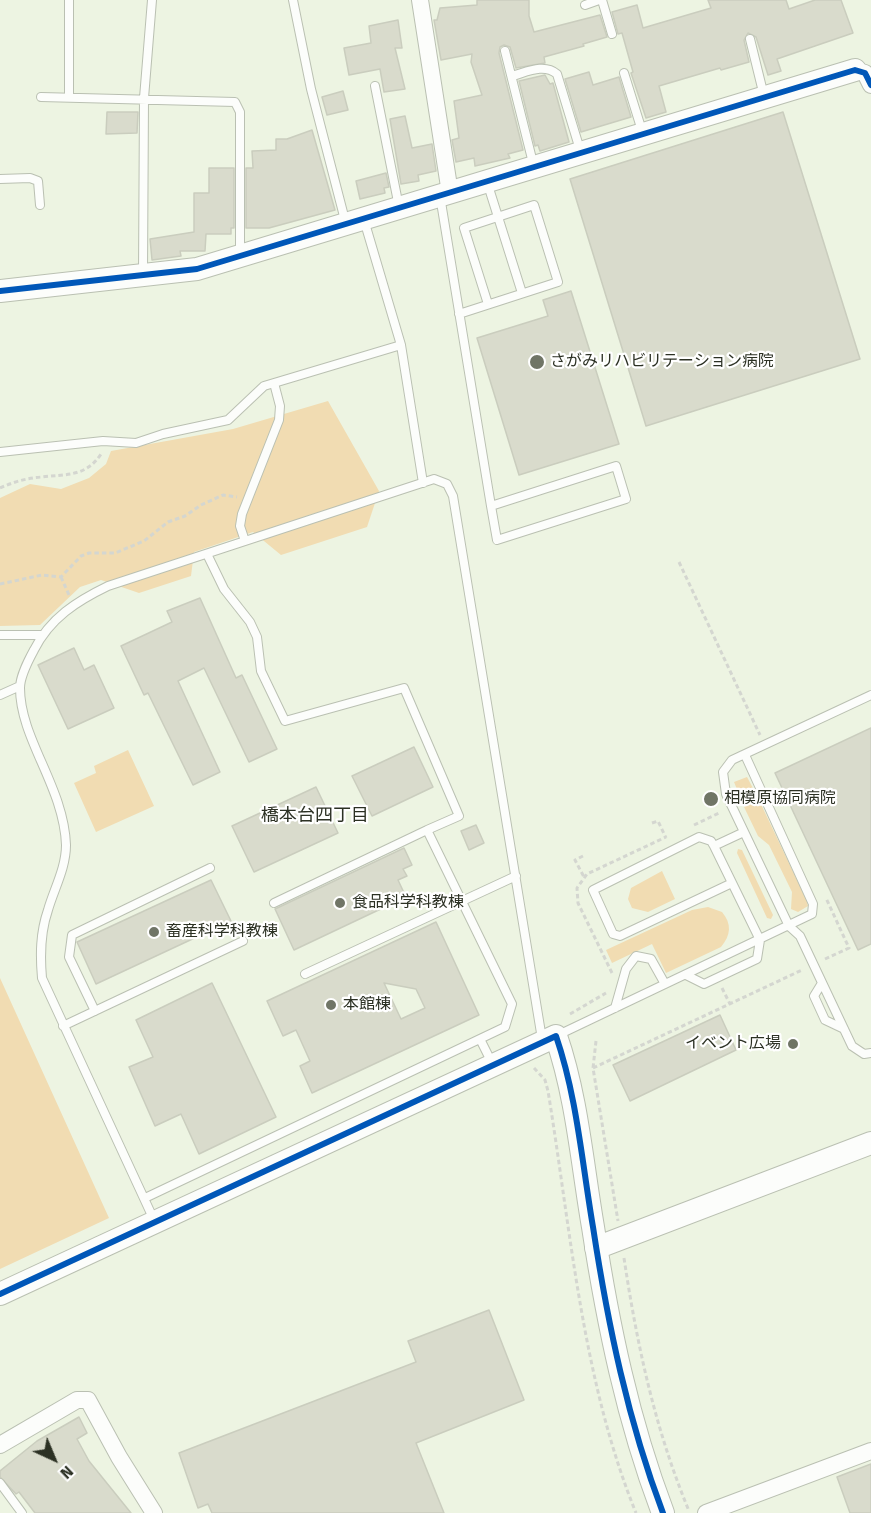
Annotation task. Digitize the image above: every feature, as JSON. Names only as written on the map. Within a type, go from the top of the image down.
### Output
[{"type":"street","points":[[420,0],[445,194]]},
{"type":"street","points":[[0,291],[197,269],[764,97],[863,77]]},
{"type":"street","points":[[0,1294],[549,1038],[571,1085],[596,1248],[625,1394],[643,1461],[663,1513]]},
{"type":"street","points":[[596,1248],[871,1143]]},
{"type":"street","points":[[0,1444],[77,1400],[88,1400],[119,1457],[154,1513]]},
{"type":"street","points":[[706,1513],[871,1451]]},
{"type":"lane","points":[[69,0],[69,96]]},
{"type":"lane","points":[[143,275],[144,98],[152,0]]},
{"type":"lane","points":[[293,0],[311,89],[355,222],[401,345],[423,483]]},
{"type":"lane","points":[[585,5],[601,0],[612,34]]},
{"type":"lane","points":[[750,39],[764,97]]},
{"type":"lane","points":[[505,51],[534,167]]},
{"type":"lane","points":[[512,76],[542,68],[548,68],[556,74],[581,153]]},
{"type":"lane","points":[[624,73],[643,134]]},
{"type":"lane","points":[[375,86],[400,208]]},
{"type":"lane","points":[[40,97],[235,102],[239,107],[240,256]]},
{"type":"lane","points":[[0,179],[30,178],[38,182],[40,205]]},
{"type":"lane","points":[[487,182],[522,293]]},
{"type":"lane","points":[[445,194],[459,314],[491,506],[497,540],[626,499],[616,466],[491,506]]},
{"type":"lane","points":[[459,314],[558,282],[534,205],[464,228],[488,304]]},
{"type":"lane","points":[[0,452],[103,441],[136,443],[163,434],[228,420],[264,386],[401,345]]},
{"type":"lane","points":[[245,542],[240,526],[247,501],[279,420],[280,406],[274,383]]},
{"type":"lane","points":[[155,1221],[42,978],[40,958],[42,934],[61,873],[66,848],[59,801],[27,722],[20,686],[28,661],[41,635],[57,617],[108,586],[434,479],[443,480],[453,496],[516,876],[549,1038],[812,914],[813,904],[745,754]]},
{"type":"lane","points":[[207,554],[224,590],[250,622],[257,637],[261,671],[285,721],[404,688],[459,816],[274,903]]},
{"type":"lane","points":[[0,635],[41,635]]},
{"type":"lane","points":[[0,695],[20,686]]},
{"type":"lane","points":[[871,695],[732,760],[723,772],[726,794],[789,926],[800,936],[844,1029],[857,1051],[871,1053]]},
{"type":"lane","points":[[145,1198],[505,1027],[512,1004],[427,830]]},
{"type":"lane","points":[[714,846],[744,832]]},
{"type":"lane","points":[[686,975],[704,984],[757,959],[760,940],[714,846],[711,841],[699,837],[597,886],[593,893],[613,934],[620,936],[732,883]]},
{"type":"lane","points":[[95,1011],[69,957],[72,935],[210,868]]},
{"type":"lane","points":[[305,974],[516,876]]},
{"type":"lane","points":[[63,1026],[243,941]]},
{"type":"lane","points":[[615,1008],[626,969],[636,956],[644,955],[651,959],[665,984]]},
{"type":"lane","points":[[822,982],[814,996],[825,1020],[844,1029]]},
{"type":"lane","points":[[480,1039],[492,1063]]},
{"type":"lane","points":[[0,1483],[22,1513]]},
{"type":"path","points":[[0,488],[27,479],[74,475],[84,471],[100,456],[103,441]]},
{"type":"path","points":[[61,578],[81,556],[89,553],[115,553],[144,541],[168,522],[223,495],[247,501]]},
{"type":"path","points":[[679,562],[760,735]]},
{"type":"path","points":[[0,584],[42,575],[61,578]]},
{"type":"path","points":[[61,578],[75,604]]},
{"type":"path","points":[[652,823],[658,820],[666,838]]},
{"type":"path","points":[[583,856],[575,860],[584,878]]},
{"type":"path","points":[[822,960],[849,948],[824,895]]},
{"type":"path","points":[[593,1068],[807,968]]},
{"type":"path","points":[[729,983],[721,987],[730,1004]]},
{"type":"path","points":[[596,1041],[593,1068],[619,1226]]},
{"type":"path","points":[[528,1065],[540,1073],[548,1091],[590,1344],[612,1442],[636,1513]]},
{"type":"path","points":[[623,1251],[635,1328],[650,1397],[669,1462],[689,1511]]},
{"type":"shaded area","points":[[328,401],[379,491],[367,527],[281,555],[253,532],[194,552],[191,576],[139,593],[101,580],[80,587],[40,625],[0,626],[0,498],[30,484],[61,489],[89,478],[106,464],[111,451],[233,429]]},
{"type":"shaded area","points":[[128,750],[154,806],[96,832],[74,783],[96,773],[94,766]]},
{"type":"shaded area","points":[[747,777],[755,792],[741,799],[734,782]]},
{"type":"shaded area","points":[[759,800],[807,901],[808,906],[798,912],[791,909],[792,892],[769,845],[758,836],[744,807]]},
{"type":"shaded area","points":[[738,849],[742,850],[773,915],[771,919],[767,918],[737,853]]},
{"type":"shaded area","points":[[662,871],[675,899],[648,912],[632,908],[628,899],[631,888]]},
{"type":"shaded area","points":[[708,907],[722,912],[729,925],[727,938],[721,947],[666,973],[652,944],[612,963],[606,950],[692,910]]},
{"type":"shaded area","points":[[0,978],[109,1218],[0,1269]]},
{"type":"building","points":[[477,0],[529,0],[529,16],[534,32],[600,15],[607,37],[544,57],[545,63],[516,68],[510,47],[504,45],[500,47],[499,53],[523,150],[508,154],[510,158],[475,166],[474,158],[456,162],[452,140],[459,138],[454,101],[482,95],[471,62],[472,54],[441,60],[434,20],[437,20],[440,8],[477,5]]},
{"type":"building","points":[[708,0],[786,0],[789,9],[815,0],[841,0],[853,33],[777,59],[781,71],[768,75],[756,37],[748,33],[744,40],[749,62],[659,86],[666,112],[646,118],[631,73],[633,72],[622,33],[618,34],[612,12],[637,5],[643,28],[711,8]]},
{"type":"building","points":[[398,20],[402,48],[395,48],[405,89],[384,92],[380,69],[349,75],[344,48],[371,43],[369,26]]},
{"type":"building","points":[[589,72],[593,85],[619,77],[631,117],[581,132],[565,79]]},
{"type":"building","points":[[545,75],[550,84],[553,83],[569,142],[540,151],[538,145],[535,146],[519,81]]},
{"type":"building","points":[[343,91],[348,110],[327,115],[322,97]]},
{"type":"building","points":[[107,112],[138,112],[137,133],[106,134]]},
{"type":"building","points":[[783,112],[860,359],[646,426],[570,179]]},
{"type":"building","points":[[405,116],[412,148],[432,144],[436,171],[418,175],[419,181],[401,184],[390,119]]},
{"type":"building","points":[[312,130],[335,210],[269,228],[246,228],[246,168],[253,168],[252,151],[276,150],[276,139],[287,139]]},
{"type":"building","points":[[209,168],[234,168],[234,228],[231,228],[231,234],[206,234],[205,251],[180,251],[181,256],[152,260],[150,239],[194,232],[194,193],[209,193]]},
{"type":"building","points":[[386,173],[389,187],[384,188],[385,193],[360,199],[356,181]]},
{"type":"building","points":[[571,291],[619,444],[519,475],[477,338],[548,316],[543,300]]},
{"type":"building","points":[[200,598],[236,678],[242,675],[277,749],[249,762],[204,668],[178,681],[220,772],[193,785],[148,693],[144,695],[121,646],[172,622],[167,611]]},
{"type":"building","points":[[74,648],[84,670],[94,665],[114,708],[68,729],[38,665]]},
{"type":"building","points":[[871,728],[871,944],[858,950],[775,773]]},
{"type":"building","points":[[414,747],[433,787],[372,816],[352,776]]},
{"type":"building","points":[[316,787],[338,833],[254,872],[232,826]]},
{"type":"building","points":[[476,825],[484,843],[469,850],[461,831]]},
{"type":"building","name":"食品科学科教棟","points":[[404,848],[412,865],[403,869],[407,876],[398,880],[406,897],[294,950],[275,909]]},
{"type":"building","name":"畜産科学科教棟","points":[[211,880],[231,921],[96,984],[77,942]]},
{"type":"building","name":"本館棟","points":[[436,922],[479,1015],[312,1093],[300,1066],[310,1061],[296,1030],[283,1036],[267,1001]],"holes":[[[384,983],[416,989],[425,1008],[401,1019]]]},
{"type":"building","points":[[212,983],[276,1117],[199,1154],[181,1114],[155,1126],[129,1067],[153,1057],[136,1020]]},
{"type":"building","points":[[720,1015],[736,1050],[630,1101],[613,1065]]},
{"type":"building","points":[[489,1310],[524,1400],[416,1443],[444,1513],[212,1513],[208,1504],[198,1508],[179,1453],[416,1362],[408,1341]]},
{"type":"building","points":[[79,1417],[87,1433],[77,1439],[89,1461],[131,1513],[35,1513],[19,1492],[16,1494],[0,1477],[0,1471],[37,1441]]},
{"type":"building","points":[[871,1464],[871,1513],[850,1513],[837,1477]]},
{"type":"cycle path","points":[[0,291],[197,269],[855,70],[865,73],[871,85]]},
{"type":"cycle path","points":[[0,1294],[556,1036],[574,1106],[599,1264],[620,1372],[639,1443],[663,1513]]},
{"type":"place","name":"さがみリハビリテーション病院","points":[[537,362]]},
{"type":"place","name":"相模原協同病院","points":[[711,799]]},
{"type":"place","name":"食品科学科教棟","points":[[340,903]]},
{"type":"place","name":"畜産科学科教棟","points":[[154,932]]},
{"type":"place","name":"本館棟","points":[[331,1005]]},
{"type":"place","name":"イベント広場","points":[[793,1044]]},
{"type":"district","name":"橋本台四丁目","points":[[315,816]]}]
